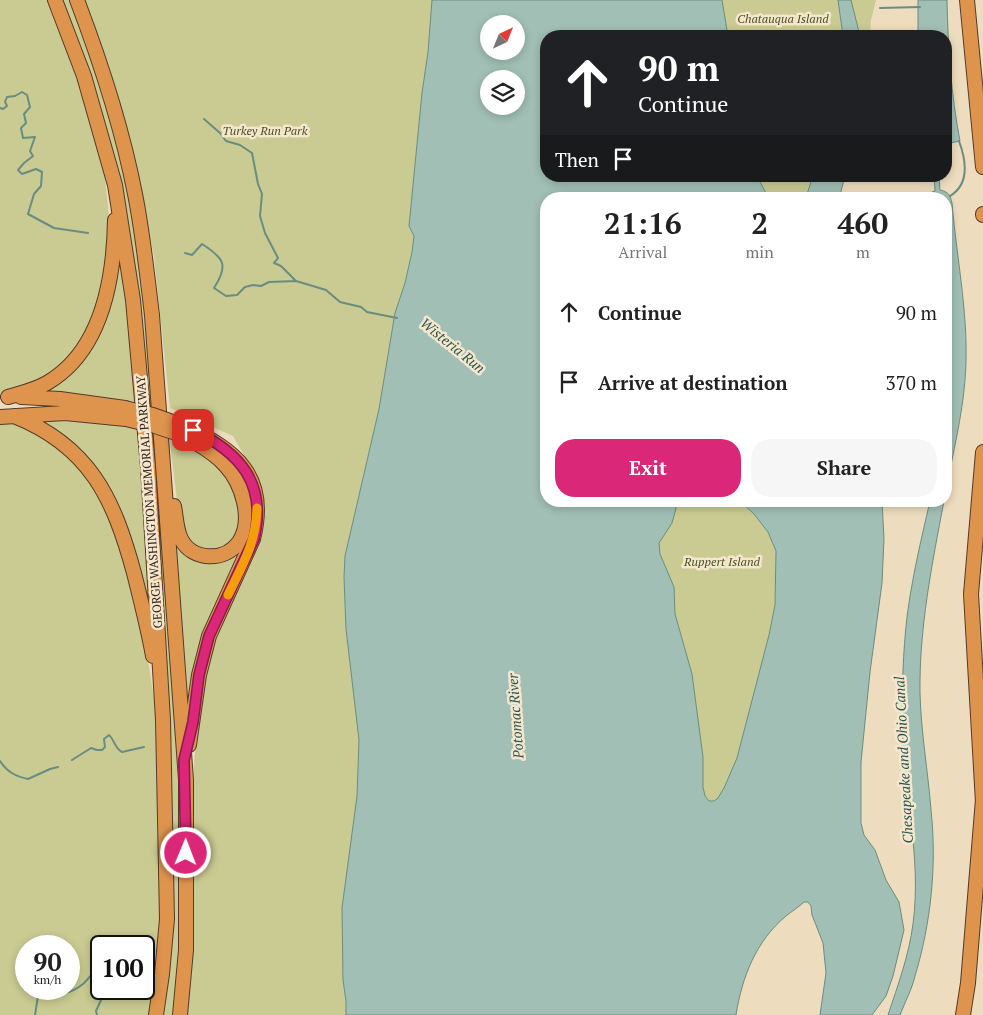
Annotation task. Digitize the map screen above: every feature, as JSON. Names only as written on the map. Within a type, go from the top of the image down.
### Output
[{"type":"highway","name":"GEORGE WASHINGTON MEMORIAL PARKWAY","points":[[55,0],[84,76],[115,185],[129,266],[140,374],[154,554],[163,720],[167,871],[163,965],[156,1015]]},
{"type":"highway","name":"GEORGE WASHINGTON MEMORIAL PARKWAY","points":[[76,0],[104,74],[121,134],[135,194],[152,315],[184,760],[186,931],[180,1015]]},
{"type":"highway","points":[[967,0],[983,167]]},
{"type":"highway","points":[[974,0],[983,94]]},
{"type":"highway","points":[[4,398],[38,387],[55,378],[78,354],[96,324],[108,294],[113,264],[115,185]]},
{"type":"highway","points":[[4,398],[60,399],[125,413],[155,426],[184,431],[216,442],[230,452],[251,480],[258,504],[254,539],[209,636],[203,656],[193,722],[184,760]]},
{"type":"highway","points":[[0,417],[65,413],[125,413]]},
{"type":"highway","points":[[14,416],[38,426],[70,450],[94,477],[111,505],[126,544],[142,604],[163,720]]},
{"type":"highway","points":[[161,441],[181,539],[196,554],[219,556],[233,549],[242,536],[245,515],[241,493],[232,474],[222,461],[184,431]]},
{"type":"highway","points":[[963,1015],[969,973],[982,803],[971,602],[974,543],[983,452]]},
{"type":"highway","points":[[974,543],[976,556],[983,561]]},
{"type":"highway","points":[[982,803],[983,799]]},
{"type":"green space","points":[[0,0],[51,0],[69,44],[99,142],[105,177],[110,229],[110,262],[93,324],[62,368],[18,390],[0,393]]},
{"type":"green space","points":[[59,0],[73,0],[90,44],[129,185],[141,262],[149,346],[181,795],[183,906],[175,1015],[158,1015],[170,916],[135,285]]},
{"type":"green space","name":"Turkey Run Park","points":[[83,0],[432,0],[409,225],[414,236],[412,252],[405,283],[395,313],[379,409],[345,556],[346,629],[359,740],[357,796],[342,908],[343,980],[346,1015],[184,1015],[190,821],[199,695],[206,654],[250,559],[256,483],[248,462],[233,436],[170,408],[154,257],[143,197],[105,55]]},
{"type":"green space","name":"Chatauqua Island","points":[[722,0],[838,0],[842,30],[727,30]]},
{"type":"green space","points":[[851,0],[876,0],[870,30],[858,30]]},
{"type":"green space","points":[[760,182],[811,182],[808,192],[765,192]]},
{"type":"green space","points":[[119,243],[141,407],[30,394],[73,366]]},
{"type":"green space","points":[[61,416],[142,428],[156,648],[119,511],[34,419]]},
{"type":"green space","points":[[0,421],[31,426],[84,469],[114,521],[146,647],[156,712],[161,802],[162,892],[160,964],[155,990],[155,935],[90,935],[90,1000],[153,1000],[150,1015],[0,1015]]},
{"type":"green space","points":[[169,436],[206,452],[224,470],[235,486],[239,502],[240,522],[235,541],[223,551],[196,550],[184,538],[180,523]]},
{"type":"green space","points":[[234,461],[251,494],[252,529],[231,579],[188,722],[171,501],[176,530],[206,560],[243,537]]},
{"type":"green space","name":"Ruppert Island","points":[[676,507],[746,507],[768,532],[776,551],[775,605],[769,635],[737,758],[724,788],[714,801],[709,801],[705,796],[703,787],[703,757],[692,674],[675,614],[674,587],[660,554],[659,543],[672,523]]},
{"type":"water","name":"Potomac River","points":[[432,0],[722,0],[727,30],[540,30],[540,182],[760,182],[765,192],[540,192],[540,507],[676,507],[672,523],[659,543],[660,554],[674,587],[675,614],[692,674],[703,757],[703,787],[705,796],[709,801],[714,801],[724,788],[737,758],[775,605],[776,551],[768,532],[746,507],[882,507],[884,539],[882,583],[870,672],[861,762],[861,823],[864,835],[875,850],[886,880],[899,902],[904,930],[886,996],[872,1015],[820,1015],[826,973],[823,943],[812,915],[811,906],[808,902],[804,902],[775,926],[759,948],[742,987],[736,1015],[346,1015],[343,980],[342,908],[357,796],[359,740],[346,629],[345,556],[379,409],[395,313],[405,283],[412,252],[414,236],[409,226]]},
{"type":"water","points":[[838,0],[851,0],[858,30],[842,30]]},
{"type":"water","points":[[918,0],[947,0],[948,30],[918,30]]},
{"type":"water","points":[[952,88],[954,106],[960,141],[952,143]]},
{"type":"water","points":[[811,182],[843,182],[841,192],[808,192]]},
{"type":"water","points":[[934,182],[939,182],[940,190],[945,192],[932,192],[935,191]]},
{"type":"water","points":[[952,203],[966,336],[965,380],[960,421],[952,460]]},
{"type":"water","points":[[929,507],[943,507],[927,597],[920,669],[922,723],[933,831],[933,873],[929,915],[921,956],[912,986],[900,1015],[888,1015],[909,947],[915,899],[914,849],[902,723],[906,630],[917,559]]},
{"type":"waterway","points":[[880,8],[920,7]]},
{"type":"waterway","name":"Wisteria Run","points":[[0,108],[3,109],[7,106],[5,102],[7,97],[15,96],[22,92],[27,95],[30,107],[24,114],[26,123],[21,128],[23,138],[35,137],[30,151],[33,156],[18,170],[22,174],[36,169],[42,172],[41,186],[34,194],[28,214],[54,228],[88,233]]},
{"type":"waterway","points":[[204,119],[226,141],[240,145],[252,153],[258,184],[262,194],[260,216],[265,233],[278,258],[274,263],[281,266],[295,280]]},
{"type":"waterway","points":[[952,194],[961,185],[965,171],[959,141]]},
{"type":"waterway","name":"Wisteria Run","points":[[185,253],[192,255],[202,244],[219,258],[223,268],[214,288],[226,296],[237,295],[245,287],[253,285],[261,286],[269,282],[296,281],[326,290],[340,302],[361,307],[367,312],[397,318]]},
{"type":"waterway","points":[[72,760],[91,748],[102,750],[105,747],[104,739],[109,735],[117,748],[122,752],[144,747]]},
{"type":"waterway","points":[[0,761],[12,773],[28,779],[58,767]]},
{"type":"waterway","points":[[35,1015],[38,996],[56,995],[73,991],[90,976]]},
{"type":"waterway","points":[[97,1015],[96,1011],[101,1000]]},
{"type":"slow traffic","points":[[228,595],[254,539],[257,508]]},
{"type":"route","points":[[186,853],[186,780],[184,760],[193,722],[199,675],[209,636],[254,539],[258,504],[251,480],[237,459],[216,442],[193,430]]},
{"type":"water label","name":"Chesapeake and Ohio Canal","points":[[903,760]]}]
